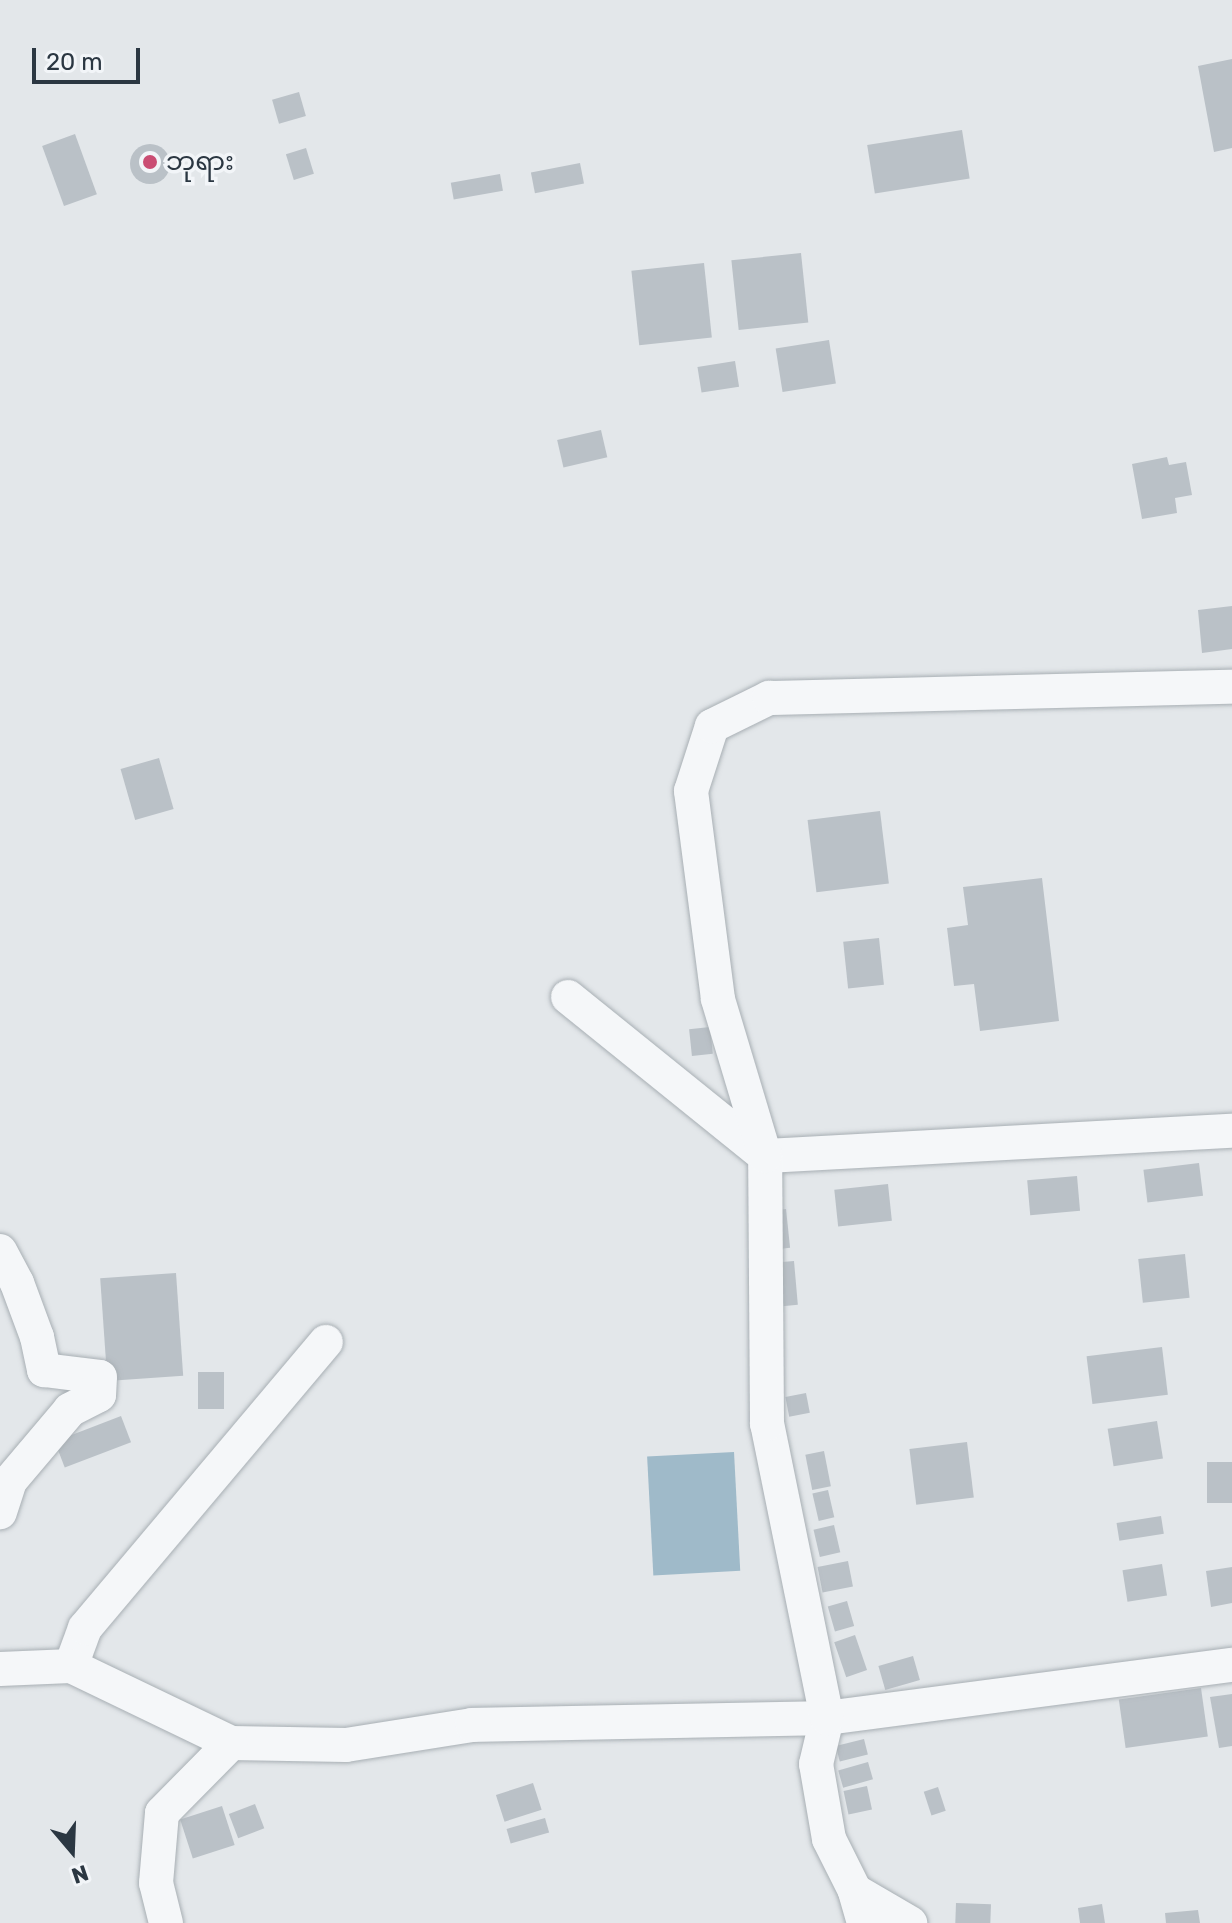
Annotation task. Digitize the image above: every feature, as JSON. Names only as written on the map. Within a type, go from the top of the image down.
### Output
[{"type":"street","points":[[910,1923],[860,1907],[829,1839],[816,1764],[827,1718],[767,1424],[765,1156],[718,999],[691,791],[712,726],[769,698],[1232,687]]},
{"type":"street","points":[[568,997],[765,1156],[1232,1131]]},
{"type":"street","points":[[0,1251],[27,1310],[44,1370],[100,1377],[99,1395],[70,1410],[18,1470],[10,1481],[0,1512]]},
{"type":"street","points":[[71,1666],[85,1628],[326,1342]]},
{"type":"street","points":[[0,1669],[71,1666],[231,1743],[346,1745],[472,1725],[827,1718],[1232,1665]]},
{"type":"street","points":[[166,1923],[156,1883],[162,1813],[231,1743]]},
{"type":"water","points":[[734,1452],[740,1571],[653,1575],[647,1457]]},
{"type":"building","points":[[1232,59],[1232,148],[1214,152],[1198,66]]},
{"type":"building","points":[[299,92],[306,116],[279,124],[272,100]]},
{"type":"building","points":[[962,130],[970,178],[875,193],[867,145]]},
{"type":"building","points":[[75,134],[97,194],[64,206],[42,146]]},
{"type":"building","name":"ဘုရား","points":[[150,144],[164,150],[170,164],[164,178],[150,184],[136,178],[130,164],[136,150]]},
{"type":"building","points":[[306,148],[314,174],[294,180],[286,154]]},
{"type":"building","points":[[580,163],[584,184],[535,193],[531,173]]},
{"type":"building","points":[[500,174],[503,191],[454,199],[451,183]]},
{"type":"building","points":[[801,253],[808,323],[739,330],[731,260]]},
{"type":"building","points":[[704,263],[712,338],[639,345],[631,271]]},
{"type":"building","points":[[829,340],[836,383],[783,392],[776,348]]},
{"type":"building","points":[[735,361],[739,387],[702,393],[697,367]]},
{"type":"building","points":[[601,430],[607,457],[563,467],[557,440]]},
{"type":"building","points":[[1167,457],[1169,465],[1186,462],[1192,495],[1175,498],[1177,513],[1142,519],[1132,464]]},
{"type":"building","points":[[1232,606],[1232,649],[1202,653],[1198,610]]},
{"type":"building","points":[[159,758],[174,809],[135,820],[121,769]]},
{"type":"building","points":[[880,811],[889,883],[816,892],[808,820]]},
{"type":"building","points":[[1042,878],[1059,1021],[980,1031],[974,984],[954,986],[947,928],[968,925],[963,887]]},
{"type":"building","points":[[879,938],[884,985],[848,989],[843,942]]},
{"type":"building","points":[[710,1027],[713,1054],[692,1056],[689,1029]]},
{"type":"building","points":[[1199,1163],[1203,1196],[1147,1203],[1143,1170]]},
{"type":"building","points":[[1077,1176],[1080,1211],[1030,1215],[1027,1180]]},
{"type":"building","points":[[888,1184],[892,1221],[838,1226],[834,1190]]},
{"type":"building","points":[[786,1209],[790,1248],[772,1250],[768,1211]]},
{"type":"building","points":[[1185,1254],[1190,1298],[1143,1303],[1138,1259]]},
{"type":"building","points":[[794,1261],[798,1305],[777,1307],[773,1263]]},
{"type":"building","points":[[176,1273],[183,1376],[107,1381],[100,1278]]},
{"type":"building","points":[[1162,1347],[1168,1395],[1092,1404],[1087,1356]]},
{"type":"building","points":[[198,1372],[224,1372],[224,1409],[198,1409]]},
{"type":"building","points":[[806,1393],[810,1413],[789,1417],[785,1397]]},
{"type":"building","points":[[121,1416],[131,1442],[65,1468],[55,1441]]},
{"type":"building","points":[[1157,1421],[1163,1459],[1114,1466],[1108,1429]]},
{"type":"building","points":[[967,1442],[974,1498],[916,1505],[909,1449]]},
{"type":"building","points":[[824,1451],[831,1486],[812,1490],[805,1455]]},
{"type":"building","points":[[1207,1462],[1232,1462],[1232,1503],[1207,1503]]},
{"type":"building","points":[[828,1490],[834,1517],[819,1521],[812,1494]]},
{"type":"building","points":[[1161,1516],[1164,1534],[1119,1541],[1117,1523]]},
{"type":"building","points":[[834,1525],[840,1552],[820,1557],[814,1530]]},
{"type":"building","points":[[848,1561],[853,1587],[823,1592],[818,1567]]},
{"type":"building","points":[[1162,1564],[1167,1596],[1127,1602],[1122,1570]]},
{"type":"building","points":[[1232,1567],[1232,1603],[1211,1607],[1206,1571]]},
{"type":"building","points":[[847,1601],[854,1626],[835,1632],[828,1607]]},
{"type":"building","points":[[855,1635],[867,1670],[846,1677],[834,1642]]},
{"type":"building","points":[[913,1656],[920,1680],[885,1690],[878,1666]]},
{"type":"building","points":[[1201,1688],[1208,1737],[1126,1748],[1119,1700]]},
{"type":"building","points":[[1232,1694],[1232,1746],[1219,1748],[1210,1697]]},
{"type":"building","points":[[864,1739],[868,1755],[840,1762],[836,1746]]},
{"type":"building","points":[[868,1762],[873,1779],[843,1788],[838,1771]]},
{"type":"building","points":[[533,1783],[542,1810],[505,1822],[496,1795]]},
{"type":"building","points":[[867,1786],[872,1809],[849,1814],[844,1791]]},
{"type":"building","points":[[938,1787],[946,1811],[931,1815],[924,1792]]},
{"type":"building","points":[[255,1804],[264,1828],[238,1838],[229,1814]]},
{"type":"building","points":[[222,1806],[235,1845],[193,1859],[180,1820]]},
{"type":"building","points":[[545,1818],[549,1832],[511,1843],[507,1829]]},
{"type":"building","points":[[956,1903],[991,1904],[990,1923],[955,1923]]},
{"type":"building","points":[[1102,1904],[1105,1923],[1080,1923],[1078,1908]]},
{"type":"building","points":[[1198,1910],[1200,1923],[1166,1923],[1165,1913]]},
{"type":"place","name":"ဘုရား","points":[[150,162]]}]
